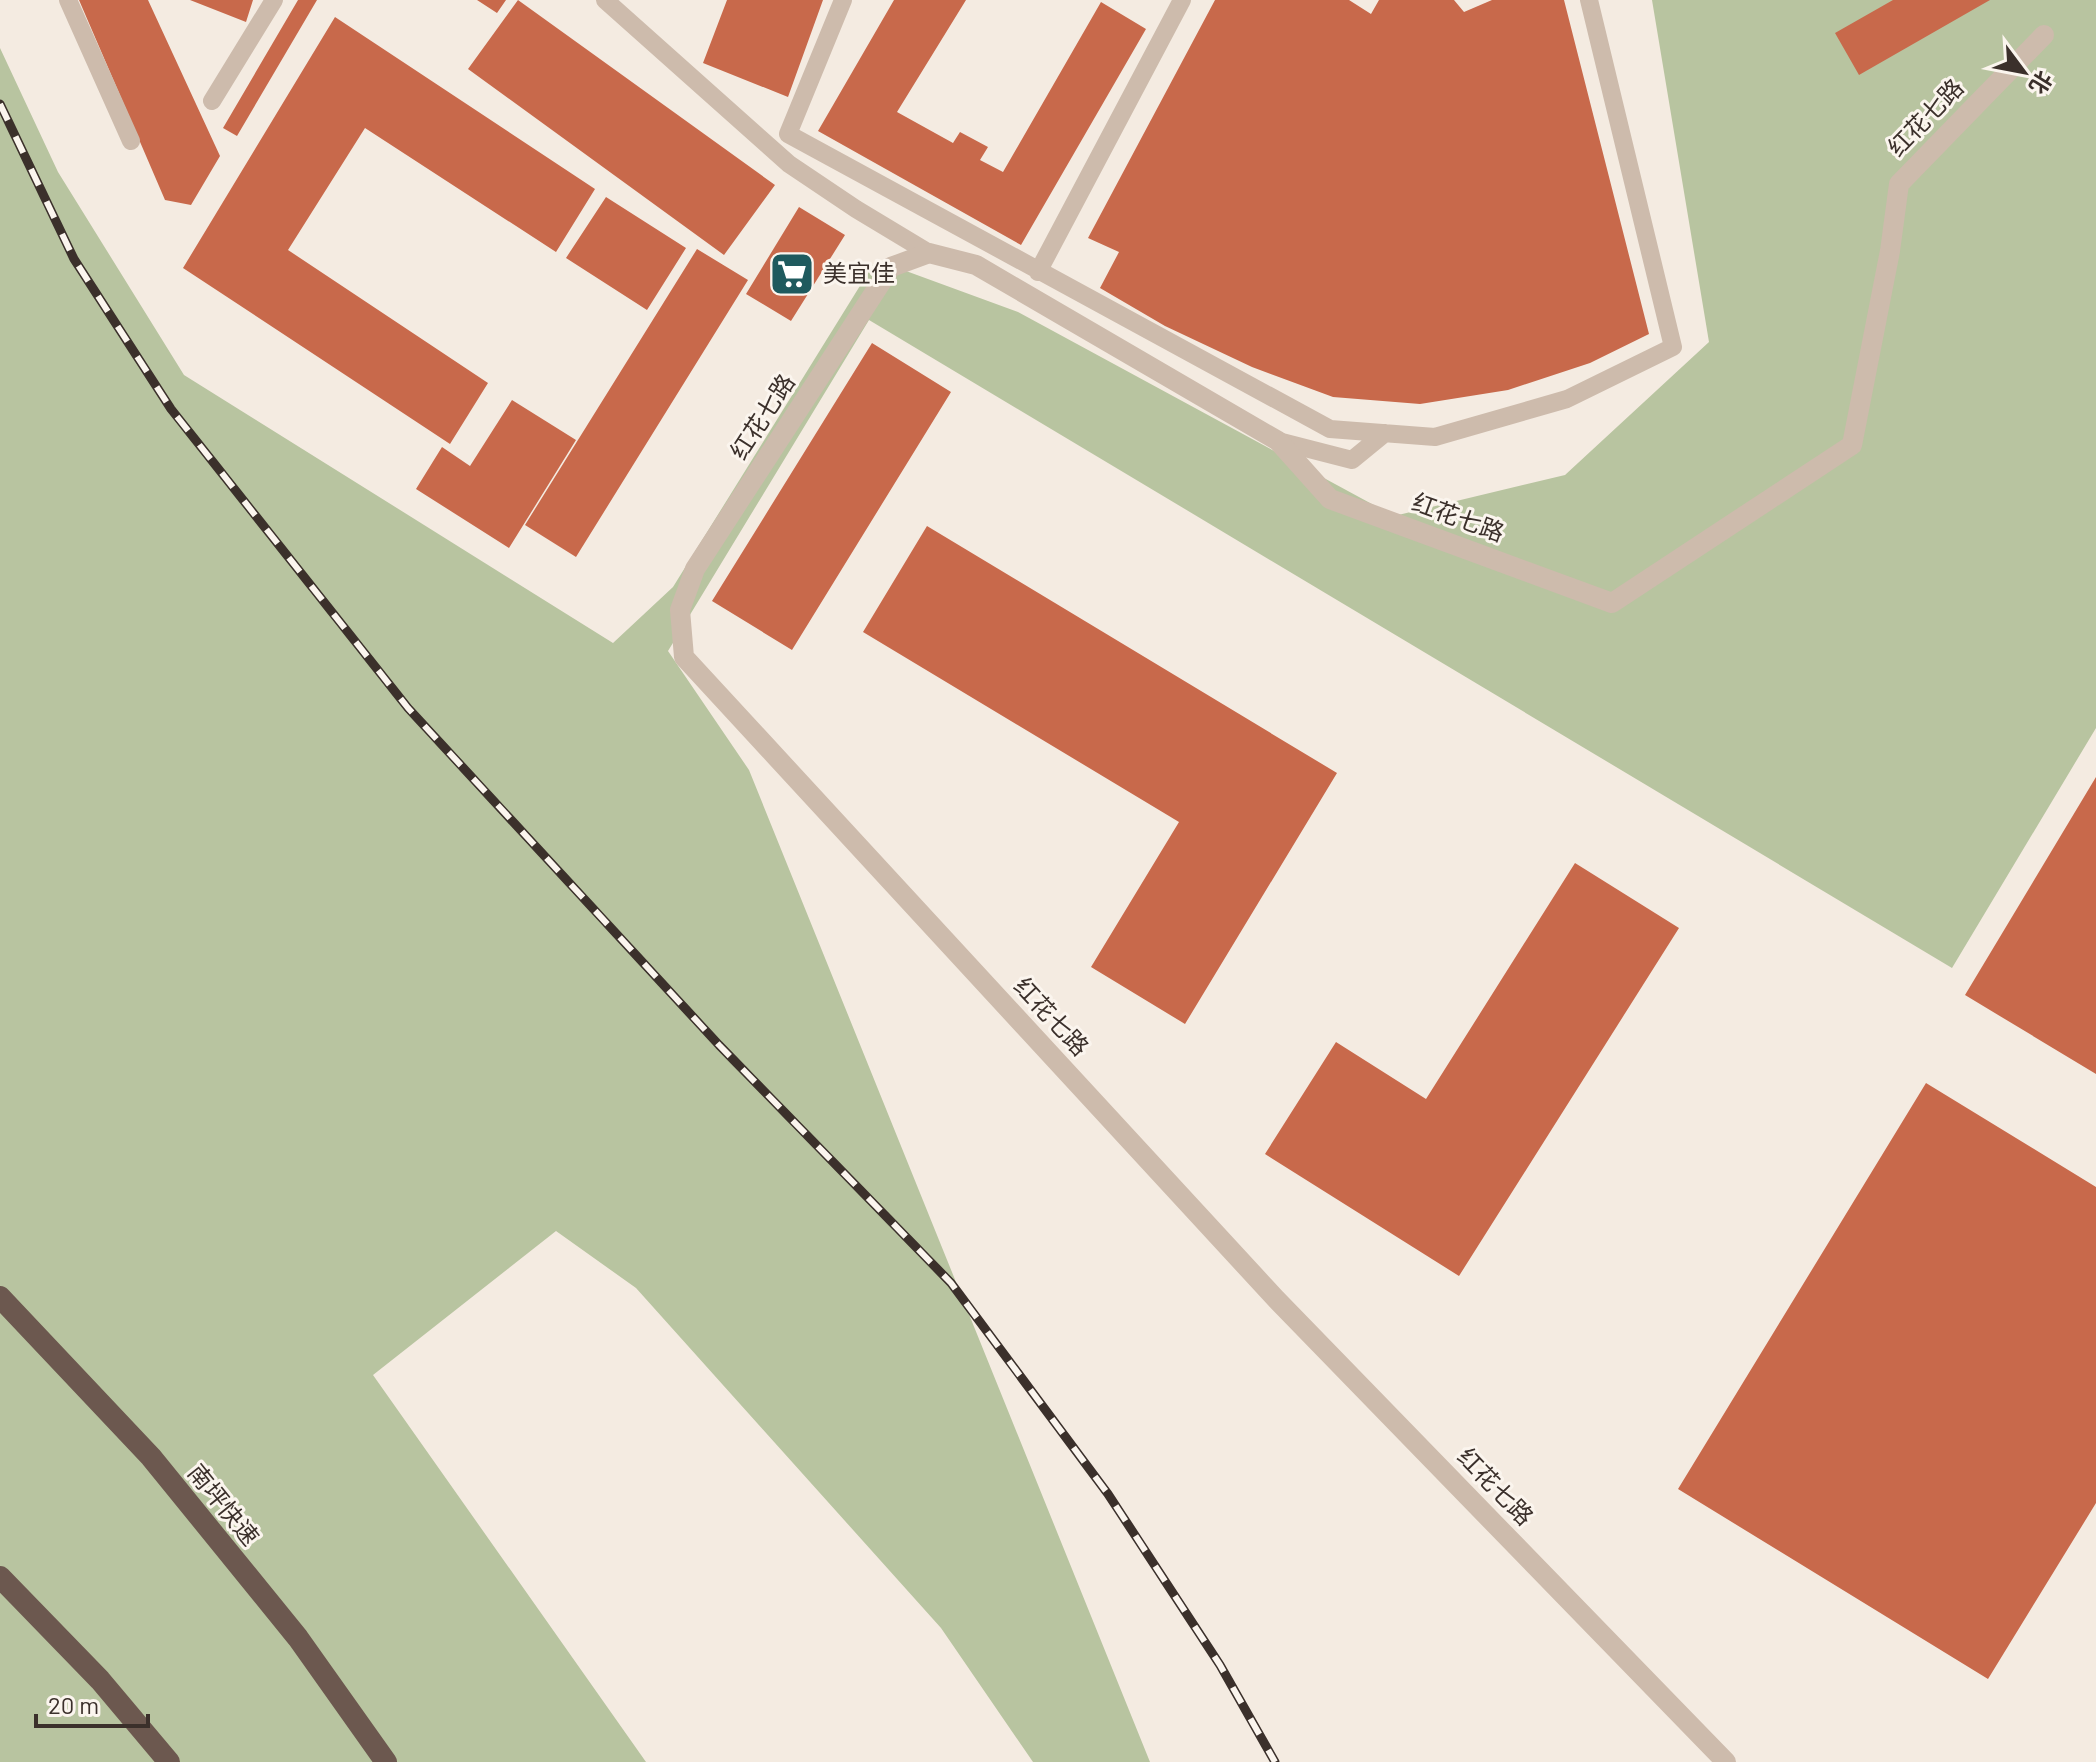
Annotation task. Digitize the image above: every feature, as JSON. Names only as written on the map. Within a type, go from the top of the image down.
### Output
[{"type":"highway","name":"南坪快速","points":[[0,1297],[151,1457],[298,1638],[386,1762]]},
{"type":"highway","points":[[0,1577],[100,1680],[169,1762]]},
{"type":"street","name":"红花七路","points":[[1726,1762],[1276,1299],[684,657],[680,610],[695,569],[891,267],[929,253],[976,265],[1278,441],[1330,499],[1612,603],[1852,445],[1890,251],[1899,184],[2044,35]]},
{"type":"lane","points":[[68,0],[131,141]]},
{"type":"lane","points":[[212,101],[274,0]]},
{"type":"lane","points":[[605,0],[789,164],[929,253]]},
{"type":"lane","points":[[843,0],[788,134],[1330,429],[1435,437],[1567,399],[1673,347],[1589,0]]},
{"type":"lane","points":[[1038,272],[1182,0]]},
{"type":"lane","points":[[1278,441],[1352,460],[1385,433]]},
{"type":"green space","points":[[1652,0],[2096,0],[2096,728],[1952,968],[869,320],[668,651],[749,770],[1150,1762],[1033,1762],[941,1628],[636,1288],[556,1231],[373,1375],[646,1762],[0,1762],[0,48],[58,172],[184,375],[613,643],[673,587],[876,260],[1018,312],[1394,516],[1565,475],[1709,342]]},
{"type":"building","points":[[79,0],[148,0],[220,156],[191,205],[165,200]]},
{"type":"building","points":[[190,0],[253,0],[246,22]]},
{"type":"building","points":[[298,0],[317,0],[237,136],[223,128]]},
{"type":"building","points":[[477,0],[506,0],[497,13]]},
{"type":"building","points":[[518,0],[775,185],[724,255],[468,69]]},
{"type":"building","points":[[727,0],[823,0],[788,97],[703,63]]},
{"type":"building","points":[[894,0],[966,0],[897,112],[953,143],[960,132],[988,147],[980,160],[1003,172],[1101,2],[1146,29],[1021,245],[818,131]]},
{"type":"building","points":[[1215,0],[1349,0],[1371,14],[1379,0],[1454,0],[1464,12],[1492,0],[1564,0],[1649,334],[1590,363],[1508,390],[1420,404],[1333,397],[1252,367],[1165,326],[1100,288],[1119,252],[1088,238]]},
{"type":"building","points":[[1893,0],[1990,0],[1859,75],[1835,33]]},
{"type":"building","points":[[335,17],[595,189],[556,252],[365,128],[288,250],[488,383],[450,444],[183,268]]},
{"type":"building","points":[[606,197],[686,248],[647,310],[566,258]]},
{"type":"building","points":[[799,207],[845,235],[791,321],[746,294]]},
{"type":"building","points":[[697,249],[748,280],[576,557],[525,525]]},
{"type":"building","points":[[872,343],[951,392],[792,650],[712,601]]},
{"type":"building","points":[[512,400],[576,440],[509,548],[416,489],[442,447],[470,466]]},
{"type":"building","points":[[927,526],[1337,773],[1185,1024],[1091,967],[1179,822],[863,632]]},
{"type":"building","points":[[2096,777],[2096,1074],[1965,995]]},
{"type":"building","points":[[1575,863],[1679,928],[1459,1276],[1265,1154],[1336,1042],[1426,1099]]},
{"type":"building","points":[[1926,1083],[2096,1187],[2096,1503],[1988,1679],[1678,1489]]},
{"type":"railway","points":[[0,104],[74,259],[171,409],[408,708],[719,1045],[951,1283],[1108,1494],[1220,1665],[1275,1762]]},
{"type":"place","name":"美宜佳","points":[[792,274]]}]
